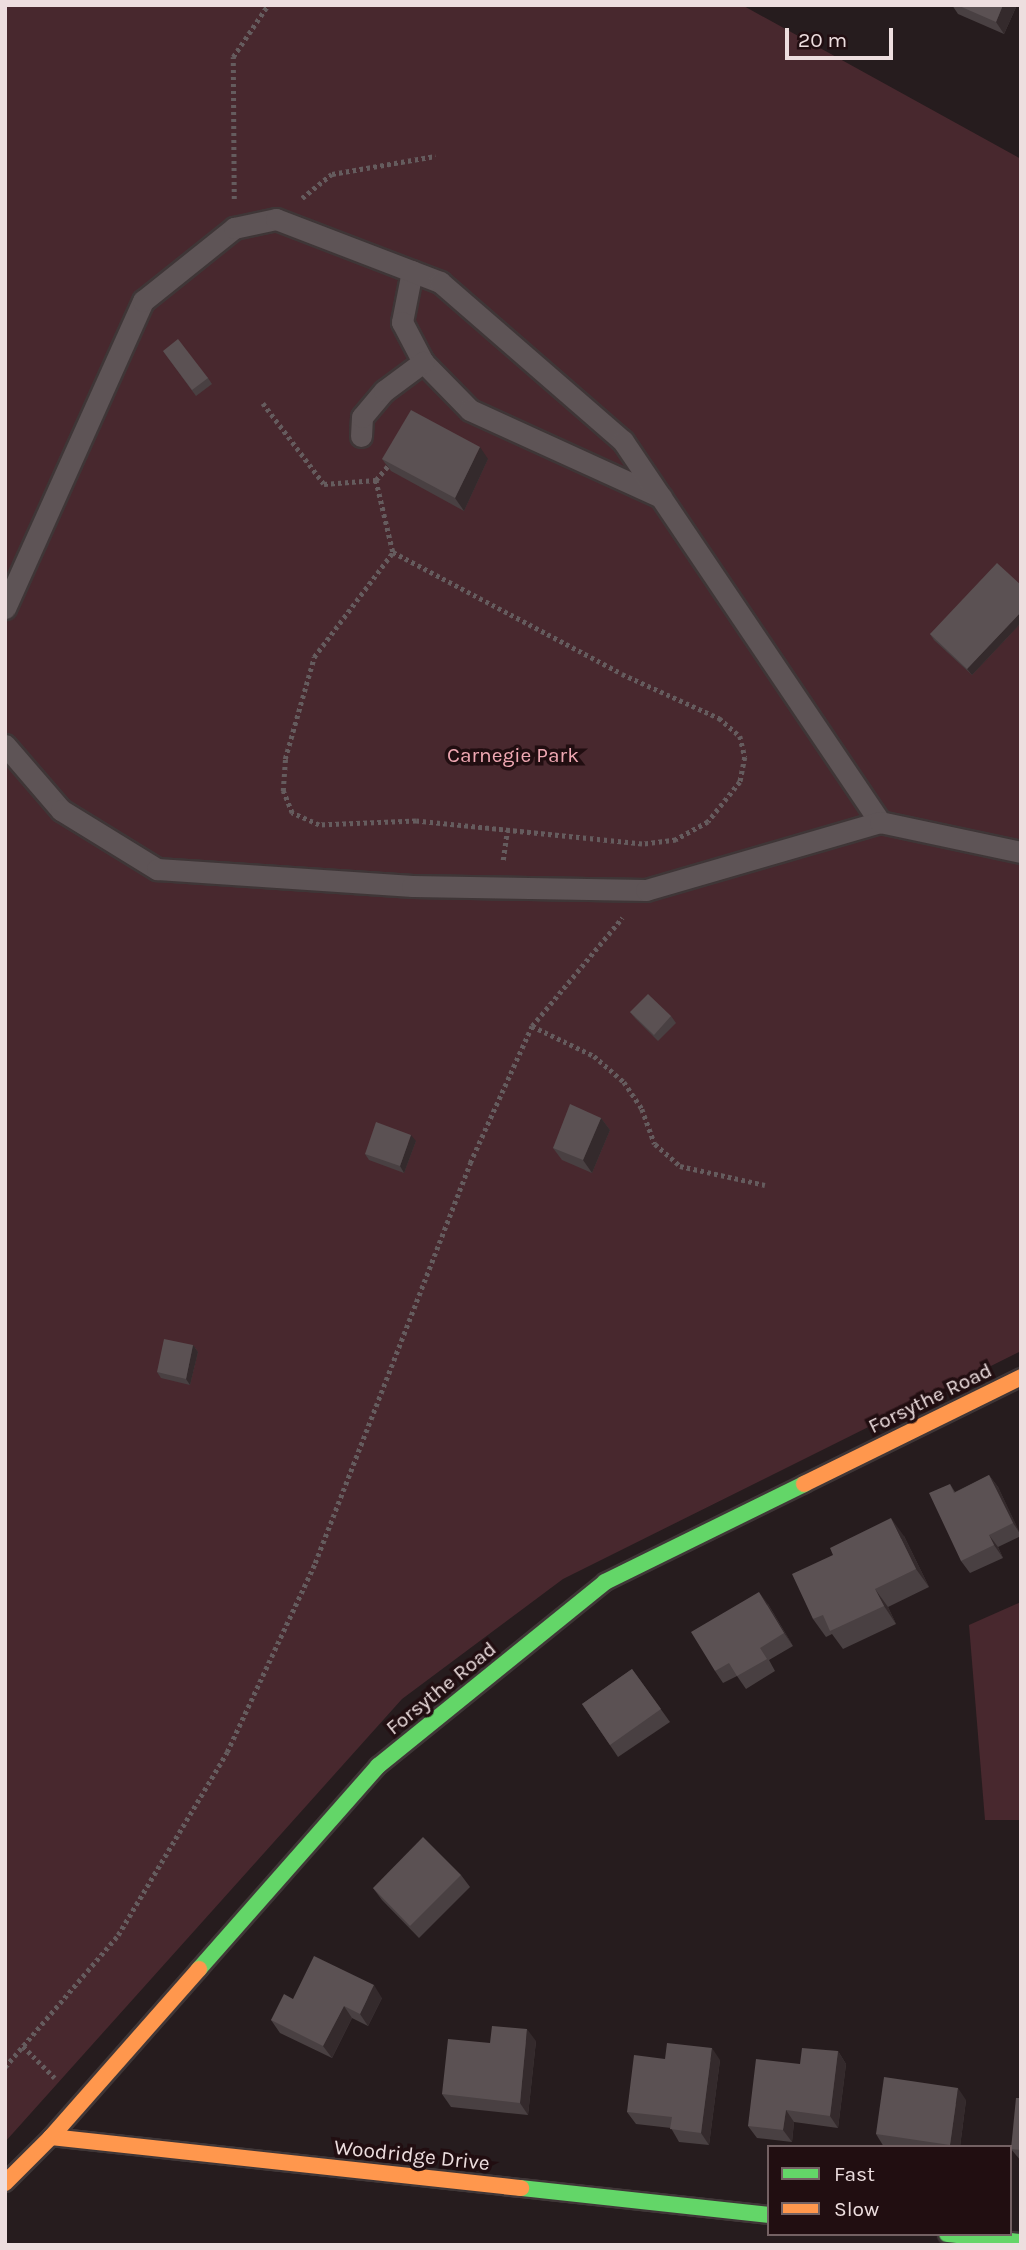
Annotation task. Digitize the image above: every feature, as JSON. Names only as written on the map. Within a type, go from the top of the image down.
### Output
[{"type":"street","name":"Forsythe Road","points":[[5,2183],[51,2137],[378,1766],[605,1582],[1021,1377]]},
{"type":"street","name":"Woodridge Drive","points":[[51,2137],[767,2215]]},
{"type":"street","points":[[966,2236],[1021,2242]]},
{"type":"lane","points":[[5,608],[144,302],[234,228],[276,219],[440,282],[623,441],[880,822]]},
{"type":"lane","points":[[412,271],[402,322],[423,362],[470,410],[661,497]]},
{"type":"lane","points":[[361,436],[362,417],[384,391],[423,362]]},
{"type":"lane","points":[[5,745],[61,810],[157,869],[412,886],[646,890],[880,822],[1021,852]]},
{"type":"path","points":[[234,228],[233,57],[268,5]]},
{"type":"path","points":[[276,219],[332,174],[435,156]]},
{"type":"path","points":[[262,403],[324,484],[376,481],[391,461]]},
{"type":"path","points":[[376,481],[393,552],[622,674],[719,718],[740,736],[745,757],[740,782],[708,822],[676,840],[642,845],[416,821],[319,825],[292,813],[283,791],[285,760],[314,657],[393,552]]},
{"type":"path","points":[[5,2067],[118,1935],[227,1752],[316,1563],[470,1163],[532,1026],[646,890]]},
{"type":"path","points":[[532,1026],[594,1056],[624,1082],[642,1109],[654,1144],[680,1166],[765,1185]]},
{"type":"path","points":[[23,2046],[65,2087]]},
{"type":"green space","name":"Carnegie Park","points":[[5,5],[742,5],[1021,159],[1021,1351],[563,1579],[402,1699],[5,2142]]},
{"type":"green space","points":[[1021,1602],[1021,1820],[985,1820],[969,1625]]},
{"type":"building","points":[[957,5],[1003,5],[996,22]]},
{"type":"building","points":[[178,339],[208,378],[192,390],[163,351]]},
{"type":"building","points":[[411,410],[480,447],[455,498],[382,459]]},
{"type":"building","points":[[997,563],[1021,585],[1021,612],[967,669],[930,634]]},
{"type":"building","points":[[648,994],[671,1016],[654,1035],[630,1012]]},
{"type":"building","points":[[570,1104],[601,1118],[583,1160],[553,1148]]},
{"type":"building","points":[[376,1122],[411,1135],[400,1166],[365,1154]]},
{"type":"building","points":[[164,1339],[193,1345],[186,1379],[157,1372]]},
{"type":"building","points":[[989,1475],[1013,1523],[989,1535],[994,1545],[961,1561],[929,1493],[950,1484],[954,1493]]},
{"type":"building","points":[[891,1518],[916,1569],[875,1589],[884,1606],[830,1631],[823,1615],[813,1619],[792,1574],[833,1555],[830,1548]]},
{"type":"building","points":[[759,1592],[784,1633],[760,1648],[767,1659],[737,1676],[729,1663],[715,1671],[691,1632]]},
{"type":"building","points":[[632,1669],[661,1709],[610,1745],[582,1704]]},
{"type":"building","points":[[423,1837],[461,1875],[410,1926],[373,1888]]},
{"type":"building","points":[[314,1956],[374,1985],[360,2014],[344,2006],[323,2046],[271,2020],[284,1994],[293,1999]]},
{"type":"building","points":[[492,2026],[527,2029],[520,2103],[442,2094],[448,2039],[490,2043]]},
{"type":"building","points":[[667,2043],[712,2048],[701,2133],[670,2129],[672,2117],[627,2112],[634,2055],[665,2059]]},
{"type":"building","points":[[802,2048],[838,2051],[830,2116],[786,2110],[783,2130],[748,2126],[756,2059],[800,2064]]},
{"type":"building","points":[[884,2077],[958,2088],[950,2145],[876,2134]]},
{"type":"building","points":[[1016,2098],[1021,2098],[1021,2150],[1012,2149]]},
{"type":"traffic: fast","points":[[199,1969],[378,1766],[605,1582],[804,1484]]},
{"type":"traffic: fast","points":[[521,2188],[767,2215]]},
{"type":"traffic: fast","points":[[966,2236],[1021,2242]]},
{"type":"traffic: slow","points":[[804,1484],[1021,1377]]},
{"type":"traffic: slow","points":[[5,2183],[51,2137],[199,1969]]},
{"type":"traffic: slow","points":[[51,2137],[521,2188]]}]
